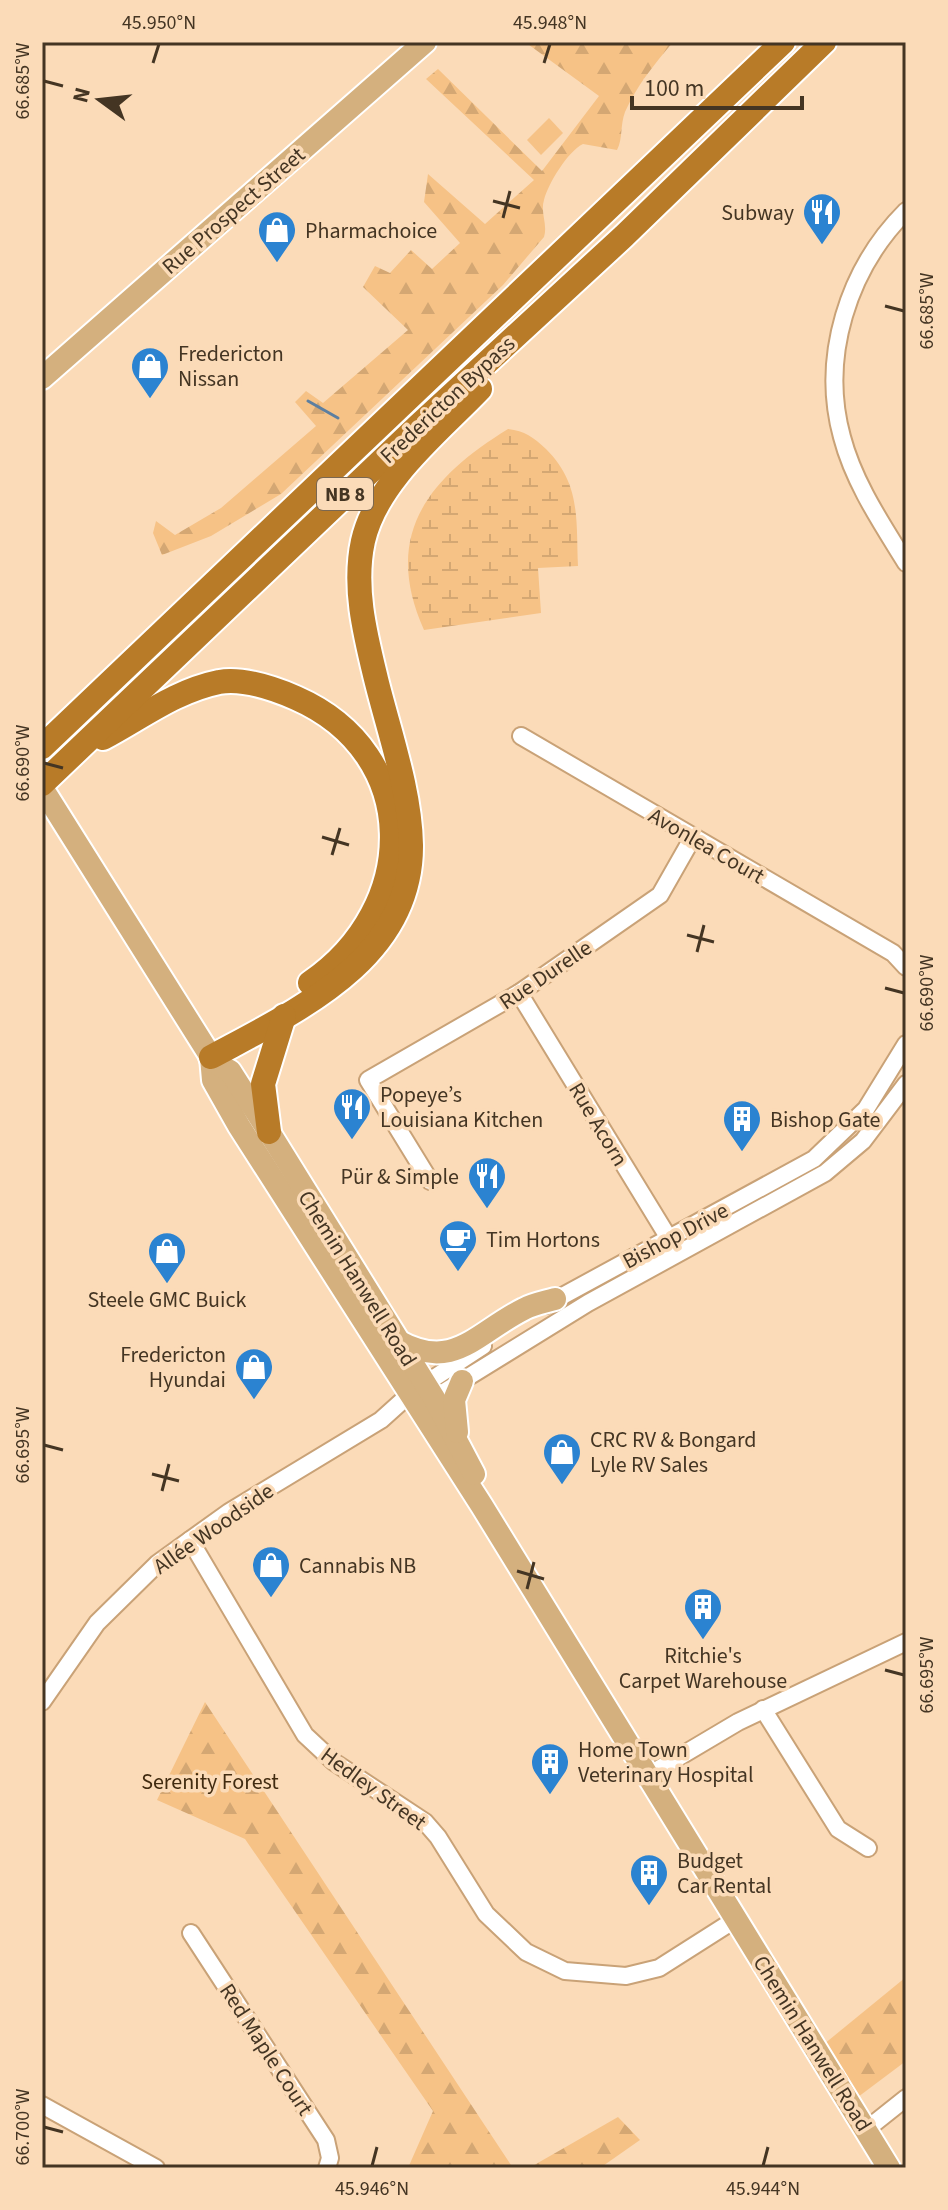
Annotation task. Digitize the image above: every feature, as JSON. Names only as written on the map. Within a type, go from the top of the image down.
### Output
[{"type":"highway","name":"Fredericton Bypass","points":[[42,747],[783,42]]},
{"type":"highway","name":"Fredericton Bypass","points":[[69,755],[624,236],[824,42]]},
{"type":"highway","points":[[210,1054],[284,1016],[355,971],[380,942],[404,894],[409,871],[407,810],[370,656],[359,591],[364,539],[385,492],[624,236]]},
{"type":"highway","points":[[69,755],[158,705],[190,691],[221,682],[250,684],[276,689],[340,722],[359,742],[385,793],[392,850],[378,908],[362,933],[319,976],[259,1015],[210,1054]]},
{"type":"highway","name":"NB 8","points":[[42,786],[69,755]]},
{"type":"highway","points":[[269,1132],[263,1084],[284,1016]]},
{"type":"main road","name":"Rue Prospect Street","points":[[42,378],[425,42]]},
{"type":"main road","name":"Chemin Hanwell Road","points":[[42,786],[210,1054],[230,1071],[398,1341],[422,1395],[482,1506],[889,2168]]},
{"type":"main road","name":"Chemin Hanwell Road","points":[[210,1054],[213,1080],[239,1126],[422,1395],[461,1444],[482,1495],[482,1506]]},
{"type":"main road","points":[[398,1341],[415,1350],[444,1354],[458,1349],[526,1308],[555,1299]]},
{"type":"main road","points":[[461,1444],[453,1408],[462,1381]]},
{"type":"street","points":[[906,211],[877,244],[860,272],[839,331],[835,385],[842,440],[865,494],[906,563]]},
{"type":"street","name":"Avonlea Court","points":[[521,736],[900,955],[906,967]]},
{"type":"street","name":"Rue Durelle","points":[[430,1181],[368,1080],[519,993],[660,895],[693,837]]},
{"type":"street","name":"Rue Acorn","points":[[519,993],[679,1254]]},
{"type":"street","name":"Bishop Drive","points":[[422,1395],[555,1299],[796,1170],[834,1144],[878,1093],[906,1044]]},
{"type":"street","name":"Bishop Drive","points":[[422,1395],[462,1381],[588,1303],[844,1159],[884,1119],[906,1084]]},
{"type":"street","name":"Allée Woodside","points":[[42,1702],[97,1623],[158,1563],[246,1501],[422,1395]]},
{"type":"street","name":"Hedley Street","points":[[190,1540],[305,1735],[334,1762],[425,1822],[438,1837],[486,1914],[526,1952],[565,1971],[626,1976],[659,1968],[736,1919]]},
{"type":"street","points":[[647,1776],[763,1709],[906,1642]]},
{"type":"street","points":[[763,1709],[838,1829],[868,1848]]},
{"type":"street","name":"Red Maple Court","points":[[191,1933],[326,2140],[330,2158],[327,2168]]},
{"type":"street","points":[[867,2129],[906,2098]]},
{"type":"street","points":[[42,2105],[156,2168]]},
{"type":"green space","points":[[525,42],[673,42],[630,102],[623,117],[617,150],[583,144],[571,153],[559,169],[544,200],[544,237],[503,285],[281,494],[211,536],[162,555],[153,533],[156,521],[175,535],[221,508],[316,426],[295,402],[306,391],[323,403],[408,330],[363,287],[375,266],[390,273],[411,250],[432,269],[460,243],[424,202],[428,174],[485,224],[534,180],[426,79],[438,69],[542,171],[599,96]]},
{"type":"green space","points":[[549,118],[563,133],[541,155],[527,140]]},
{"type":"green space","points":[[508,429],[524,433],[537,441],[565,475],[574,503],[578,566],[538,568],[541,613],[424,630],[412,596],[408,566],[411,538],[420,513],[455,468]]},
{"type":"green space","name":"Serenity Forest","points":[[205,1702],[513,2168],[408,2168],[433,2111],[245,1839],[157,1800]]},
{"type":"green space","points":[[906,1977],[906,2061],[850,2103],[818,2049]]},
{"type":"green space","points":[[618,2117],[640,2140],[600,2168],[529,2168]]},
{"type":"waterway","points":[[308,401],[338,418]]},
{"type":"place","name":"Subway","points":[[822,246]]},
{"type":"place","name":"Pharmachoice","points":[[277,264]]},
{"type":"place","name":"Fredericton Nissan","points":[[150,400]]},
{"type":"place","name":"Popeye’s Louisiana Kitchen","points":[[352,1141]]},
{"type":"place","name":"Bishop Gate","points":[[742,1153]]},
{"type":"place","name":"Pür & Simple","points":[[487,1210]]},
{"type":"place","name":"Tim Hortons","points":[[458,1273]]},
{"type":"place","name":"Steele GMC Buick","points":[[167,1285]]},
{"type":"place","name":"Fredericton Hyundai","points":[[254,1401]]},
{"type":"place","name":"CRC RV & Bongard Lyle RV Sales","points":[[562,1486]]},
{"type":"place","name":"Cannabis NB","points":[[271,1599]]},
{"type":"place","name":"Ritchie's Carpet Warehouse","points":[[703,1641]]},
{"type":"place","name":"Home Town Veterinary Hospital","points":[[550,1796]]},
{"type":"place","name":"Budget Car Rental","points":[[649,1907]]}]
